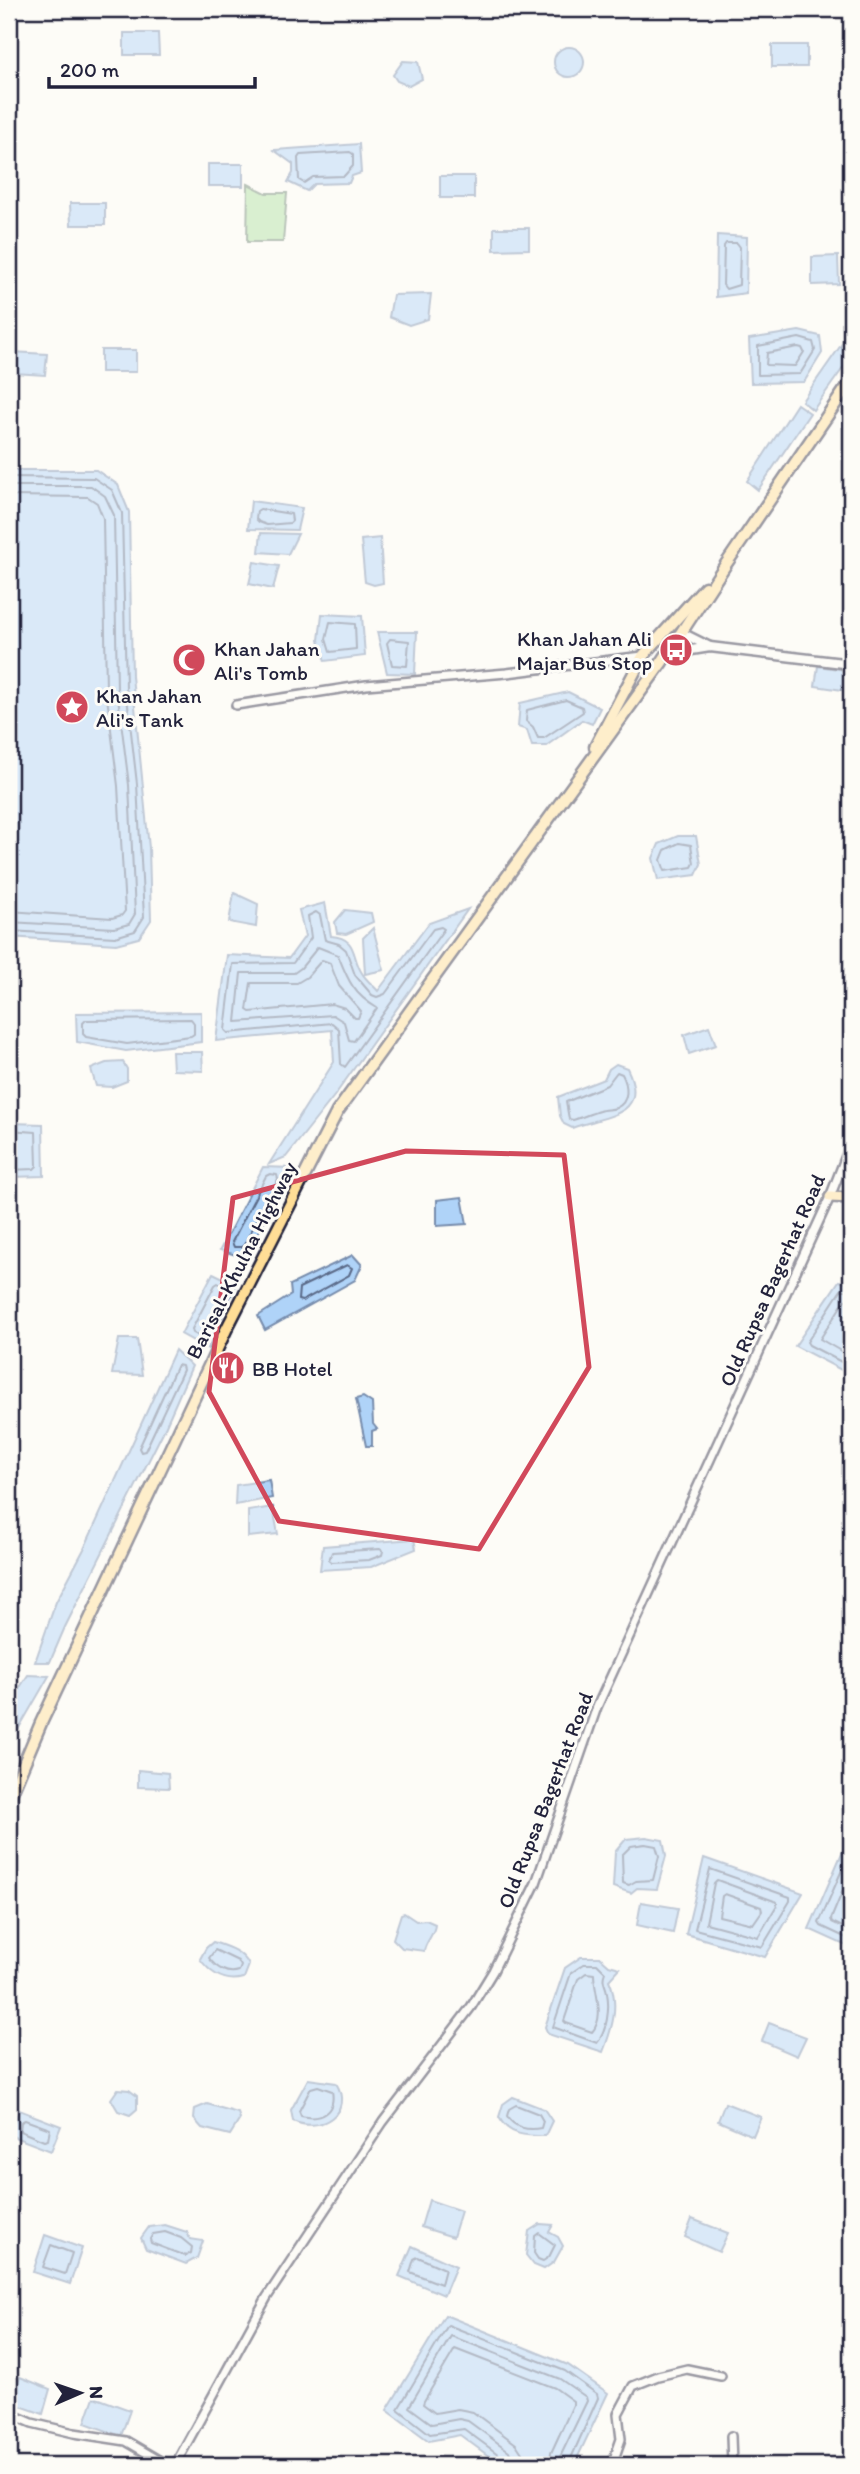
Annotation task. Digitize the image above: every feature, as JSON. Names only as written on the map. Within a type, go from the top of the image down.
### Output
[{"type":"highway","name":"Barisal-Khulna Highway","points":[[9,1799],[41,1723],[226,1331],[337,1112],[665,658],[851,382]]},
{"type":"highway","name":"Barisal-Khulna Highway","points":[[578,780],[645,654],[726,564]]},
{"type":"highway","points":[[645,654],[665,658]]},
{"type":"highway","points":[[635,670],[642,676],[652,676]]},
{"type":"main road","points":[[682,633],[710,647],[851,664]]},
{"type":"main road","points":[[665,658],[710,647]]},
{"type":"main road","points":[[830,1197],[851,1198]]},
{"type":"street","points":[[236,705],[366,684],[507,673],[645,654]]},
{"type":"street","name":"Old Rupsa Bagerhat Road","points":[[175,2465],[267,2297],[383,2122],[471,2007],[493,1971],[536,1883],[597,1707],[830,1197],[851,1143]]},
{"type":"street","points":[[612,2465],[621,2439],[618,2414],[633,2386],[687,2369],[720,2376]]},
{"type":"street","points":[[9,2413],[32,2423],[125,2441],[167,2465]]},
{"type":"street","points":[[731,2436],[732,2465]]},
{"type":"highlighted area","points":[[406,1151],[564,1155],[589,1367],[479,1549],[279,1521],[209,1392],[233,1198]]},
{"type":"green space","points":[[248,184],[266,193],[287,193],[283,242],[247,242]]},
{"type":"water","points":[[124,33],[158,33],[159,55],[124,55]]},
{"type":"water","points":[[772,45],[807,45],[807,67],[772,67]]},
{"type":"water","points":[[569,47],[580,51],[584,62],[580,73],[569,77],[558,73],[554,62],[558,51]]},
{"type":"water","points":[[403,61],[418,62],[422,79],[409,86],[397,81],[393,75]]},
{"type":"water","points":[[359,144],[361,173],[352,176],[349,183],[314,184],[307,191],[288,182],[293,173],[293,164],[274,150]]},
{"type":"water","points":[[208,164],[243,164],[243,186],[208,186]]},
{"type":"water","points":[[440,176],[474,176],[474,198],[440,198]]},
{"type":"water","points":[[70,203],[105,203],[105,225],[71,225]]},
{"type":"water","points":[[494,228],[529,228],[529,249],[494,250]]},
{"type":"water","points":[[717,235],[747,237],[746,293],[716,297]]},
{"type":"water","points":[[838,256],[839,284],[812,285],[812,257]]},
{"type":"water","points":[[431,294],[428,319],[409,325],[389,317],[393,295]]},
{"type":"water","points":[[799,331],[820,336],[822,353],[804,382],[751,383],[749,339]]},
{"type":"water","points":[[851,331],[851,357],[813,410],[802,401]]},
{"type":"water","points":[[101,350],[136,350],[136,372],[101,372]]},
{"type":"water","points":[[12,352],[47,354],[45,375],[14,373]]},
{"type":"water","points":[[797,404],[810,413],[758,490],[747,481]]},
{"type":"water","name":"Khan Jahan Ali's Tank","points":[[9,470],[96,470],[118,485],[129,512],[132,676],[149,848],[151,920],[139,938],[116,944],[9,937]]},
{"type":"water","points":[[251,501],[302,508],[297,530],[248,529]]},
{"type":"water","points":[[261,533],[298,534],[288,554],[259,552]]},
{"type":"water","points":[[380,538],[383,583],[374,585],[365,582],[361,540]]},
{"type":"water","points":[[254,562],[279,566],[273,589],[249,584]]},
{"type":"water","points":[[322,614],[362,616],[365,656],[325,661],[319,640]]},
{"type":"water","points":[[377,632],[417,632],[415,674],[387,673]]},
{"type":"water","points":[[818,666],[846,670],[843,690],[815,686]]},
{"type":"water","points":[[568,692],[600,708],[592,724],[582,720],[546,746],[532,746],[527,730],[518,727],[520,703]]},
{"type":"water","points":[[678,836],[696,836],[701,864],[696,875],[658,880],[653,858],[659,844]]},
{"type":"water","points":[[234,893],[258,904],[256,927],[229,922]]},
{"type":"water","points":[[325,903],[331,936],[340,937],[350,944],[362,973],[378,991],[429,923],[468,909],[335,1095],[286,1157],[269,1164],[334,1062],[332,1030],[216,1041],[227,955],[289,958],[305,936],[299,910]]},
{"type":"water","points":[[345,910],[371,913],[373,922],[346,934],[337,933],[335,922]]},
{"type":"water","points":[[373,928],[384,970],[365,974],[363,938]]},
{"type":"water","points":[[201,1012],[201,1042],[126,1051],[77,1042],[76,1013]]},
{"type":"water","points":[[709,1026],[716,1045],[689,1054],[684,1035]]},
{"type":"water","points":[[172,1052],[202,1052],[203,1071],[173,1070]]},
{"type":"water","points":[[123,1062],[127,1069],[127,1081],[112,1087],[96,1086],[91,1069],[106,1063]]},
{"type":"water","points":[[616,1064],[627,1068],[633,1084],[633,1096],[629,1105],[621,1112],[572,1128],[564,1124],[560,1116],[558,1097],[604,1079],[609,1069]]},
{"type":"water","points":[[11,1123],[43,1124],[44,1176],[11,1177]]},
{"type":"water","points":[[263,1167],[292,1168],[245,1258],[220,1250]]},
{"type":"water","points":[[462,1197],[467,1224],[437,1226],[437,1200]]},
{"type":"water","points":[[353,1255],[362,1265],[355,1280],[265,1330],[258,1316],[291,1295],[290,1285]]},
{"type":"water","points":[[213,1273],[236,1284],[208,1349],[181,1334]]},
{"type":"water","points":[[839,1281],[851,1284],[851,1375],[795,1346]]},
{"type":"water","points":[[119,1339],[137,1339],[142,1375],[112,1374]]},
{"type":"water","points":[[175,1350],[192,1366],[163,1432],[50,1662],[35,1662],[56,1602],[84,1549]]},
{"type":"water","points":[[363,1397],[372,1403],[373,1424],[377,1429],[372,1431],[372,1446],[366,1446],[356,1399]]},
{"type":"water","points":[[269,1480],[272,1498],[235,1505],[236,1485]]},
{"type":"water","points":[[273,1507],[278,1534],[248,1537],[248,1511]]},
{"type":"water","points":[[414,1539],[416,1549],[371,1567],[320,1570],[323,1546]]},
{"type":"water","points":[[28,1675],[49,1676],[19,1728],[9,1726],[9,1704]]},
{"type":"water","points":[[138,1770],[168,1773],[169,1788],[138,1787]]},
{"type":"water","points":[[646,1837],[663,1840],[666,1856],[657,1889],[637,1888],[631,1893],[613,1887],[615,1852],[626,1839]]},
{"type":"water","points":[[848,1839],[851,1840],[851,1948],[809,1929]]},
{"type":"water","points":[[704,1858],[803,1893],[765,1957],[686,1934]]},
{"type":"water","points":[[641,1902],[678,1908],[673,1933],[637,1925]]},
{"type":"water","points":[[404,1913],[416,1921],[426,1920],[435,1924],[424,1951],[402,1948],[393,1939],[401,1914]]},
{"type":"water","points":[[213,1942],[243,1956],[249,1965],[244,1978],[225,1978],[204,1964],[200,1959]]},
{"type":"water","points":[[581,1957],[600,1957],[609,1965],[620,1968],[609,1980],[614,2007],[612,2025],[603,2052],[548,2034],[545,2027],[565,1968]]},
{"type":"water","points":[[769,2023],[806,2037],[797,2056],[762,2041]]},
{"type":"water","points":[[308,2079],[336,2083],[340,2093],[338,2111],[332,2118],[314,2125],[293,2121],[291,2110]]},
{"type":"water","points":[[118,2089],[129,2090],[137,2096],[137,2109],[130,2115],[118,2111],[111,2099]]},
{"type":"water","points":[[513,2097],[544,2109],[552,2121],[545,2136],[519,2134],[507,2128],[499,2117],[503,2104]]},
{"type":"water","points":[[725,2103],[761,2117],[753,2136],[718,2121]]},
{"type":"water","points":[[207,2104],[238,2113],[240,2119],[230,2135],[202,2128],[194,2119],[195,2109]]},
{"type":"water","points":[[19,2110],[61,2126],[51,2151],[9,2135]]},
{"type":"water","points":[[429,2200],[461,2211],[453,2237],[421,2227]]},
{"type":"water","points":[[692,2219],[728,2233],[719,2252],[685,2237]]},
{"type":"water","points":[[540,2224],[553,2225],[549,2232],[558,2237],[563,2246],[554,2262],[544,2269],[534,2265],[526,2255],[529,2231]]},
{"type":"water","points":[[165,2225],[187,2232],[190,2239],[203,2241],[197,2258],[186,2264],[146,2249],[141,2238],[149,2227]]},
{"type":"water","points":[[45,2235],[82,2248],[70,2284],[33,2272]]},
{"type":"water","points":[[412,2246],[456,2266],[444,2295],[399,2276]]},
{"type":"water","points":[[445,2315],[568,2365],[608,2393],[574,2465],[501,2465],[460,2435],[429,2441],[387,2410]]},
{"type":"water","points":[[20,2377],[50,2389],[43,2414],[9,2402]]},
{"type":"water","points":[[94,2397],[130,2410],[121,2436],[85,2423]]},
{"type":"place","name":"Khan Jahan Ali Majar Bus Stop","points":[[676,650]]},
{"type":"place","name":"Khan Jahan Ali's Tomb","points":[[189,660]]},
{"type":"place","name":"Khan Jahan Ali's Tank","points":[[72,707]]},
{"type":"place","name":"BB Hotel","points":[[228,1368]]}]
